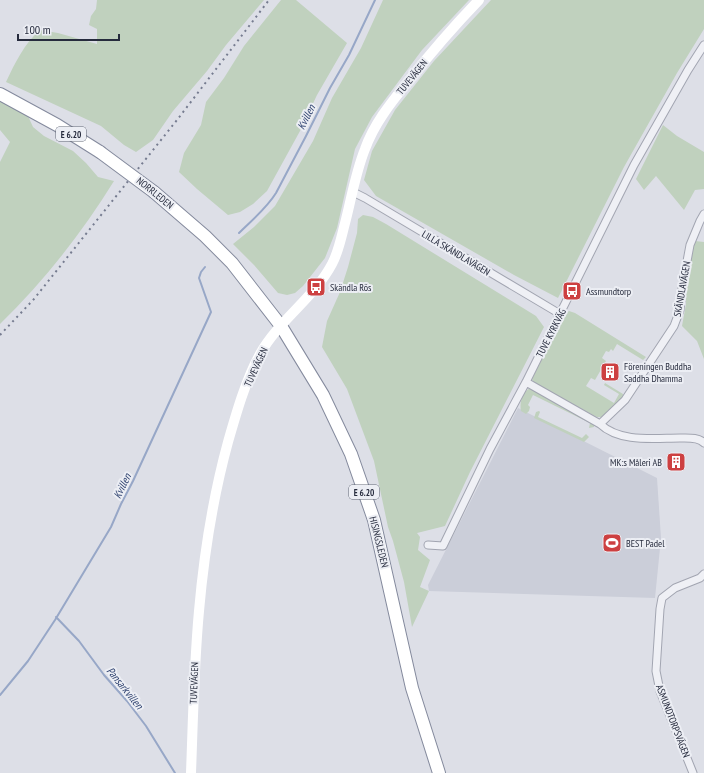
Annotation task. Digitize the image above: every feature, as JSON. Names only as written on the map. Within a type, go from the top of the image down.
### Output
[{"type":"highway","name":"NORRLEDEN","points":[[0,94],[57,125],[100,152],[154,192],[205,236],[232,263],[281,326]]},
{"type":"highway","name":"HISINGSLEDEN","points":[[281,326],[323,395],[345,439],[363,487],[379,541],[412,688],[439,773]]},
{"type":"main road","name":"TUVEVÄGEN","points":[[191,773],[198,612],[214,504],[226,452],[241,399],[260,354],[281,326],[314,290],[333,262],[340,242],[365,149],[381,117],[415,72],[479,0]]},
{"type":"street","name":"TUVE KYRKVÄG","points":[[428,545],[442,546],[490,449],[526,382],[634,165],[688,70],[704,45]]},
{"type":"street","name":"LILLA SKÄNDLAVÄGEN","points":[[353,192],[560,314]]},
{"type":"street","name":"SKÄNDLAVÄGEN","points":[[600,424],[625,400],[676,321],[680,310],[690,245],[697,226],[704,214]]},
{"type":"street","points":[[526,382],[613,433],[626,436],[689,438],[702,441],[704,443]]},
{"type":"street","name":"ASMUNDTORPSVÄGEN","points":[[693,773],[660,691],[656,671],[662,598],[675,588],[700,578],[704,574]]},
{"type":"shaded area","points":[[518,408],[657,478],[661,538],[655,598],[429,591],[428,585]]},
{"type":"green space","points":[[97,0],[264,0],[173,111],[153,140],[136,152],[124,145],[101,126],[6,82],[16,61],[29,41],[40,30],[58,33],[97,44],[97,29],[89,25],[91,16],[96,9]]},
{"type":"green space","points":[[281,0],[296,0],[347,43],[317,95],[300,131],[267,191],[253,204],[240,212],[228,215],[179,172],[184,153],[201,125],[206,102],[224,78],[244,46]]},
{"type":"green space","points":[[383,0],[469,0],[422,50],[372,117],[355,149],[337,228],[325,258],[303,286],[295,293],[287,295],[278,293],[254,265],[233,244],[254,227],[275,206],[313,141],[332,98],[361,48]]},
{"type":"green space","points":[[491,0],[704,0],[704,29],[677,73],[624,167],[558,298],[514,275],[376,196],[364,180],[372,151],[395,110],[434,61]]},
{"type":"green space","points":[[0,101],[28,116],[33,127],[44,136],[73,151],[98,177],[114,181],[62,256],[32,291],[0,324],[0,162],[10,142],[0,130]]},
{"type":"green space","points":[[663,125],[677,136],[704,152],[704,189],[695,190],[684,210],[656,176],[644,190],[636,179]]},
{"type":"green space","points":[[363,215],[373,217],[386,224],[536,316],[544,327],[470,472],[445,526],[417,533],[420,537],[418,550],[430,560],[420,587],[429,591],[412,627],[404,582],[388,527],[374,461],[347,389],[322,347],[327,321],[340,292],[348,267],[357,233],[358,219]]},
{"type":"green space","points":[[695,241],[704,242],[704,359],[697,341],[682,326],[686,304],[686,290],[690,259]]},
{"type":"green space","points":[[569,311],[575,313],[646,357],[643,360],[617,344],[613,351],[611,349],[609,352],[606,351],[602,358],[606,361],[595,380],[591,378],[586,386],[614,403],[619,394],[604,385],[605,383],[623,394],[623,397],[604,417],[597,417],[593,415],[535,384],[532,379],[564,315]]},
{"type":"green space","points":[[531,388],[594,423],[594,427],[589,428],[590,423],[533,395],[528,405],[530,407],[529,411],[526,414],[521,411],[522,397],[528,389]]},
{"type":"green space","points":[[539,411],[538,417],[582,438],[586,434],[589,437],[584,442],[534,418],[536,412]]},
{"type":"waterway","name":"Kvillen","points":[[239,233],[263,209],[276,193],[330,88],[349,55],[375,0]]},
{"type":"waterway","name":"Kvillen","points":[[0,695],[28,661],[55,620],[111,527],[211,312],[199,278],[205,267]]},
{"type":"waterway","name":"Pansarkvillen","points":[[56,617],[79,641],[104,675],[127,701],[146,726],[175,773]]},
{"type":"railway","points":[[0,335],[34,299],[177,120],[269,0]]},
{"type":"place","name":"Skändla Rös","points":[[316,287]]},
{"type":"place","name":"Assmundtorp","points":[[572,291]]},
{"type":"place","name":"Föreningen Buddha Saddha Dhamma","points":[[610,372]]},
{"type":"place","name":"MK:s Måleri AB","points":[[676,462]]},
{"type":"place","name":"BEST Padel","points":[[612,543]]}]
